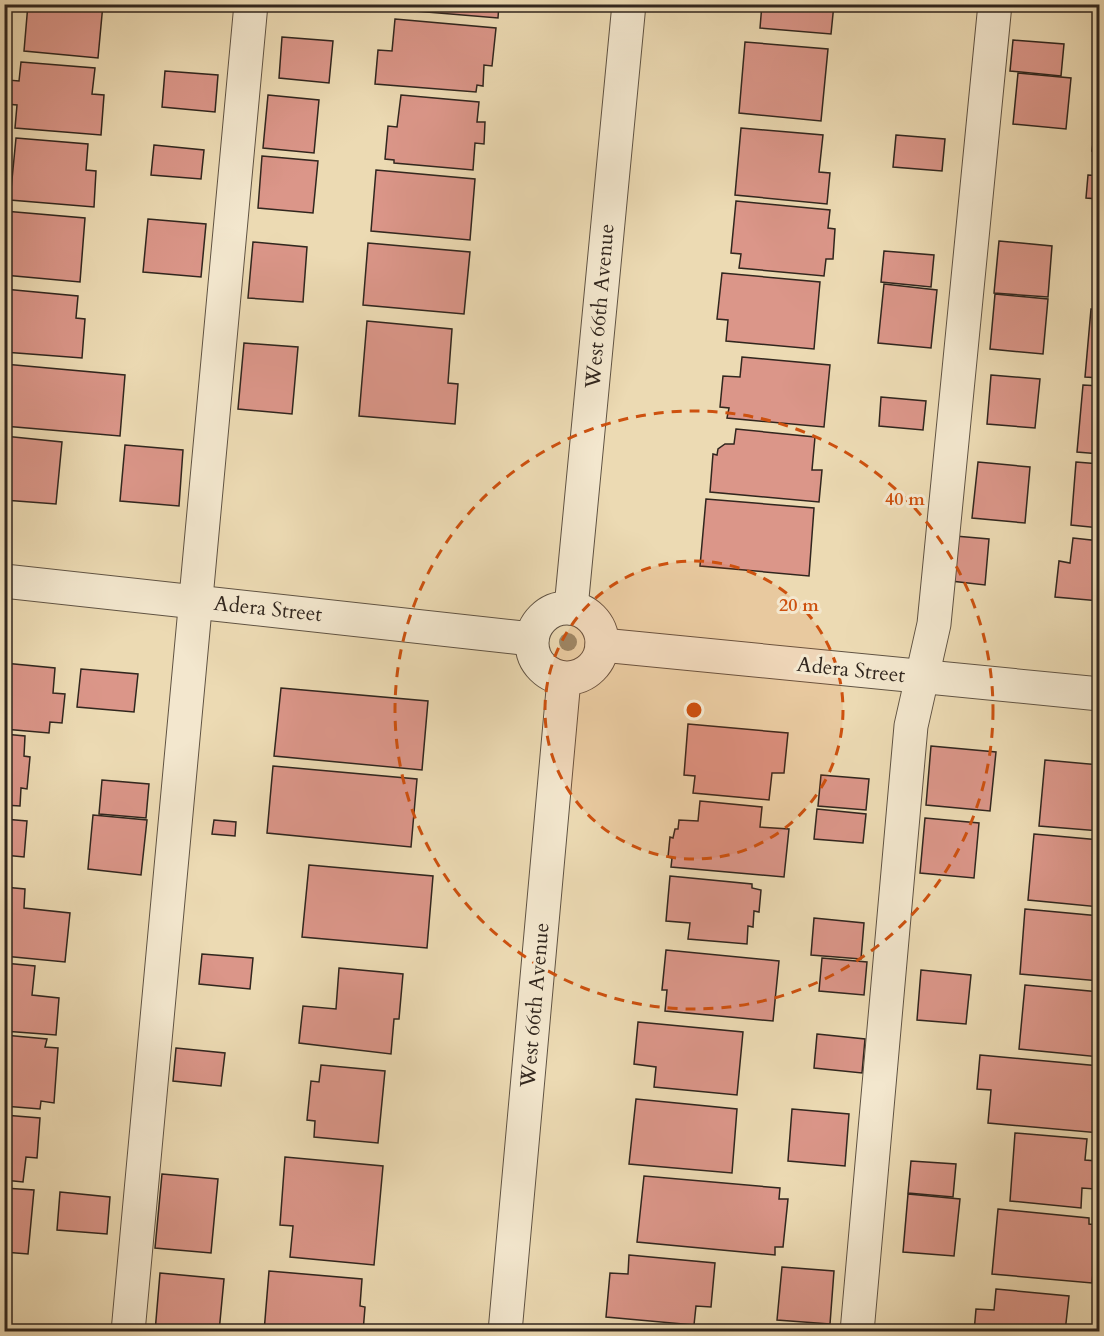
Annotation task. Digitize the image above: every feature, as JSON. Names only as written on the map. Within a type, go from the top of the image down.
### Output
[{"type":"street","points":[[129,1332],[251,4]]},
{"type":"street","name":"West 66th Avenue","points":[[571,608],[629,4]]},
{"type":"street","points":[[857,1332],[910,726],[933,624],[995,4]]},
{"type":"street","name":"Adera Street","points":[[4,581],[532,639]]},
{"type":"street","points":[[571,608],[584,612],[594,620],[601,632],[603,645],[599,658],[591,670],[579,677],[564,679],[550,675],[539,666],[533,653],[532,639],[536,626],[546,616],[558,609],[571,608]]},
{"type":"street","name":"Adera Street","points":[[603,645],[1100,694]]},
{"type":"street","name":"West 66th Avenue","points":[[505,1332],[564,679]]},
{"type":"building","points":[[28,4],[103,4],[98,58],[24,51]]},
{"type":"building","points":[[294,4],[323,4],[323,7]]},
{"type":"building","points":[[391,4],[499,4],[498,18],[391,9]]},
{"type":"building","points":[[762,4],[834,4],[831,34],[760,28]]},
{"type":"building","points":[[395,19],[496,28],[492,66],[484,65],[483,86],[477,85],[476,92],[375,84],[378,50],[392,51]]},
{"type":"building","points":[[282,37],[333,41],[329,83],[279,78]]},
{"type":"building","points":[[1013,40],[1064,44],[1061,76],[1010,71]]},
{"type":"building","points":[[745,42],[828,49],[821,121],[739,113]]},
{"type":"building","points":[[21,62],[95,68],[92,94],[104,95],[101,135],[15,128],[17,105],[6,104],[8,80],[19,81]]},
{"type":"building","points":[[165,71],[218,75],[215,112],[162,107]]},
{"type":"building","points":[[1018,73],[1071,78],[1066,129],[1013,124]]},
{"type":"building","points":[[1100,85],[1100,151],[1092,151]]},
{"type":"building","points":[[268,95],[319,100],[314,153],[263,148]]},
{"type":"building","points":[[401,95],[479,102],[477,122],[485,122],[484,144],[475,143],[473,170],[394,163],[394,160],[385,159],[388,126],[397,127]]},
{"type":"building","points":[[741,128],[823,135],[819,172],[830,173],[827,204],[735,195]]},
{"type":"building","points":[[896,135],[945,139],[942,171],[893,167]]},
{"type":"building","points":[[16,138],[88,144],[86,170],[96,171],[94,207],[10,200]]},
{"type":"building","points":[[154,145],[204,150],[201,179],[151,175]]},
{"type":"building","points":[[262,156],[318,161],[313,213],[258,208]]},
{"type":"building","points":[[376,170],[475,179],[470,240],[371,231]]},
{"type":"building","points":[[1088,175],[1100,176],[1100,227],[1096,227],[1098,199],[1086,198]]},
{"type":"building","points":[[736,201],[830,210],[828,228],[835,229],[833,259],[826,259],[824,276],[739,268],[741,254],[731,253]]},
{"type":"building","points":[[4,211],[85,218],[80,282],[4,275]]},
{"type":"building","points":[[148,219],[206,224],[201,277],[143,272]]},
{"type":"building","points":[[1098,234],[1100,235],[1100,274],[1094,273]]},
{"type":"building","points":[[999,241],[1052,246],[1048,297],[994,293]]},
{"type":"building","points":[[253,242],[307,247],[303,302],[248,298]]},
{"type":"building","points":[[368,243],[470,252],[464,314],[363,305]]},
{"type":"building","points":[[884,251],[934,255],[931,287],[881,282]]},
{"type":"building","points":[[722,273],[820,282],[814,349],[726,341],[728,320],[717,319]]},
{"type":"building","points":[[884,284],[937,290],[931,348],[878,343]]},
{"type":"building","points":[[4,289],[78,296],[76,318],[85,319],[82,358],[4,352]]},
{"type":"building","points":[[995,294],[1048,299],[1043,354],[990,349]]},
{"type":"building","points":[[1091,309],[1100,310],[1100,378],[1085,377]]},
{"type":"building","points":[[367,321],[452,329],[448,383],[458,384],[455,424],[359,416]]},
{"type":"building","points":[[244,343],[298,347],[292,414],[238,409]]},
{"type":"building","points":[[742,357],[830,365],[824,427],[727,418],[729,408],[720,407],[723,376],[740,377]]},
{"type":"building","points":[[4,364],[125,375],[120,436],[4,426]]},
{"type":"building","points":[[991,375],[1040,379],[1035,428],[987,424]]},
{"type":"building","points":[[1083,385],[1100,386],[1100,454],[1077,452]]},
{"type":"building","points":[[881,397],[926,401],[923,430],[879,426]]},
{"type":"building","points":[[736,429],[815,437],[812,470],[822,470],[819,502],[710,492],[713,454],[717,455],[718,449],[725,444],[734,444]]},
{"type":"building","points":[[4,436],[62,442],[56,504],[4,500]]},
{"type":"building","points":[[125,445],[183,450],[179,506],[120,501]]},
{"type":"building","points":[[978,462],[1030,467],[1025,523],[972,518]]},
{"type":"building","points":[[1076,462],[1100,464],[1100,528],[1071,525]]},
{"type":"building","points":[[706,499],[814,508],[809,576],[700,566]]},
{"type":"building","points":[[955,536],[989,539],[985,585],[951,581]]},
{"type":"building","points":[[1073,538],[1100,541],[1100,601],[1055,597],[1059,561],[1070,563]]},
{"type":"building","points":[[4,663],[55,668],[53,693],[65,694],[62,723],[50,722],[49,733],[4,729]]},
{"type":"building","points":[[81,669],[138,674],[134,712],[77,707]]},
{"type":"building","points":[[281,688],[428,701],[422,770],[274,756]]},
{"type":"building","points":[[688,724],[788,733],[784,773],[772,773],[769,800],[693,793],[695,776],[684,775]]},
{"type":"building","points":[[4,734],[25,736],[24,756],[30,757],[27,789],[21,788],[20,806],[4,805]]},
{"type":"building","points":[[931,746],[996,752],[990,811],[926,805]]},
{"type":"building","points":[[1045,760],[1100,765],[1100,831],[1039,826]]},
{"type":"building","points":[[273,766],[417,779],[411,847],[267,833]]},
{"type":"building","points":[[821,775],[869,779],[866,810],[818,806]]},
{"type":"building","points":[[102,780],[149,784],[146,818],[99,814]]},
{"type":"building","points":[[700,801],[762,807],[760,827],[789,829],[784,877],[671,867],[672,858],[668,857],[670,837],[673,838],[675,829],[678,829],[679,820],[698,821]]},
{"type":"building","points":[[817,809],[866,814],[863,843],[814,839]]},
{"type":"building","points":[[93,815],[147,820],[141,875],[88,869]]},
{"type":"building","points":[[925,818],[979,823],[974,878],[920,873]]},
{"type":"building","points":[[4,819],[27,821],[24,857],[4,855]]},
{"type":"building","points":[[214,820],[236,822],[235,836],[212,834]]},
{"type":"building","points":[[1034,834],[1100,840],[1100,907],[1028,900]]},
{"type":"building","points":[[309,865],[433,876],[427,948],[302,937]]},
{"type":"building","points":[[670,876],[752,884],[752,888],[761,890],[759,912],[754,911],[753,927],[748,926],[747,944],[688,939],[690,923],[666,921]]},
{"type":"building","points":[[4,887],[25,889],[24,908],[70,913],[65,962],[4,956]]},
{"type":"building","points":[[1025,909],[1100,916],[1100,981],[1020,974]]},
{"type":"building","points":[[814,918],[864,923],[861,959],[811,955]]},
{"type":"building","points":[[666,950],[779,961],[773,1021],[665,1011],[667,990],[662,990]]},
{"type":"building","points":[[202,954],[253,958],[250,989],[199,984]]},
{"type":"building","points":[[822,958],[867,962],[864,995],[819,991]]},
{"type":"building","points":[[4,963],[35,966],[32,995],[59,998],[56,1035],[4,1031]]},
{"type":"building","points":[[339,968],[403,974],[399,1019],[394,1019],[391,1054],[299,1043],[303,1006],[336,1009]]},
{"type":"building","points":[[921,970],[971,975],[966,1024],[917,1020]]},
{"type":"building","points":[[1025,985],[1100,992],[1100,1057],[1019,1049]]},
{"type":"building","points":[[638,1022],[743,1032],[737,1095],[654,1087],[656,1067],[634,1064]]},
{"type":"building","points":[[817,1034],[865,1039],[862,1073],[814,1068]]},
{"type":"building","points":[[4,1035],[47,1039],[45,1047],[58,1048],[54,1103],[41,1101],[40,1109],[4,1106]]},
{"type":"building","points":[[176,1048],[225,1053],[221,1086],[173,1081]]},
{"type":"building","points":[[980,1055],[1100,1066],[1100,1133],[988,1123],[991,1090],[977,1089]]},
{"type":"building","points":[[321,1065],[385,1071],[378,1143],[314,1137],[315,1121],[307,1120],[311,1081],[319,1082]]},
{"type":"building","points":[[636,1099],[737,1109],[732,1173],[629,1164]]},
{"type":"building","points":[[792,1109],[849,1114],[845,1166],[788,1161]]},
{"type":"building","points":[[4,1115],[40,1118],[37,1158],[26,1157],[23,1182],[4,1180]]},
{"type":"building","points":[[1015,1133],[1087,1139],[1085,1160],[1097,1161],[1095,1189],[1082,1188],[1081,1208],[1010,1201]]},
{"type":"building","points":[[285,1157],[383,1166],[374,1265],[290,1257],[293,1226],[280,1225]]},
{"type":"building","points":[[911,1161],[956,1164],[953,1197],[908,1193]]},
{"type":"building","points":[[162,1174],[218,1179],[211,1253],[155,1248]]},
{"type":"building","points":[[644,1176],[780,1188],[779,1199],[788,1199],[783,1247],[775,1247],[775,1255],[637,1242]]},
{"type":"building","points":[[4,1188],[34,1190],[28,1254],[4,1252]]},
{"type":"building","points":[[60,1192],[110,1197],[107,1234],[57,1230]]},
{"type":"building","points":[[908,1194],[960,1199],[954,1256],[903,1252]]},
{"type":"building","points":[[998,1209],[1089,1218],[1089,1224],[1098,1225],[1092,1283],[992,1274]]},
{"type":"building","points":[[629,1255],[715,1263],[711,1307],[696,1306],[694,1325],[606,1317],[610,1273],[628,1274]]},
{"type":"building","points":[[782,1267],[834,1271],[830,1324],[777,1320]]},
{"type":"building","points":[[269,1271],[362,1279],[360,1306],[365,1307],[363,1332],[264,1332]]},
{"type":"building","points":[[160,1273],[224,1279],[219,1332],[155,1332]]},
{"type":"building","points":[[996,1289],[1069,1296],[1065,1332],[974,1332],[976,1309],[994,1310]]}]
